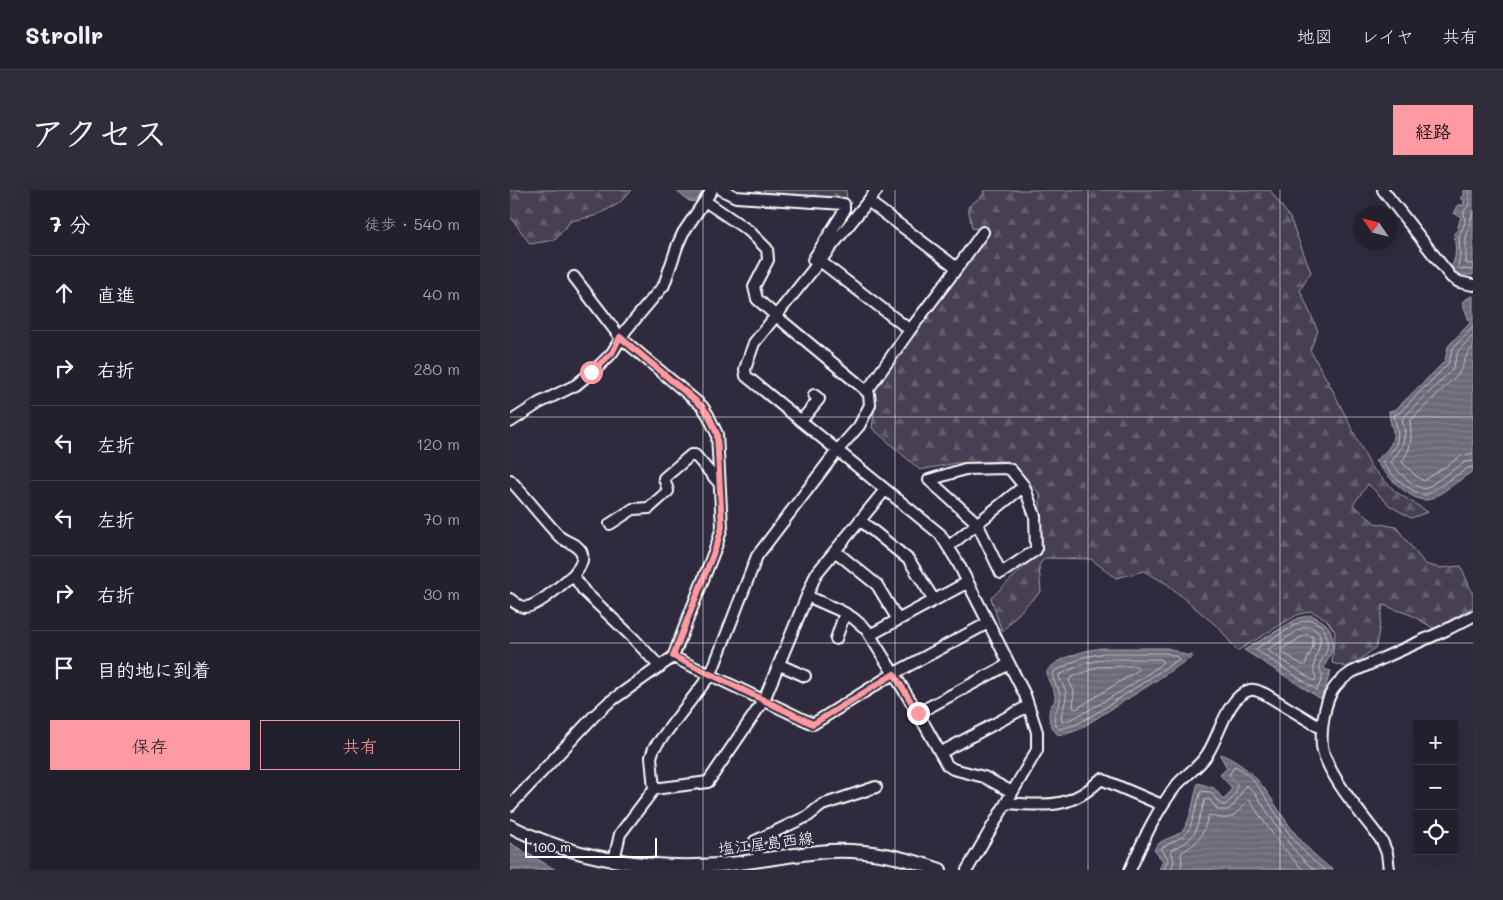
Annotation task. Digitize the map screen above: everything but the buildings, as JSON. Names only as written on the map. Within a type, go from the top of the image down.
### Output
[{"type":"main road","name":"塩江屋島西線","points":[[510,826],[557,846],[616,864],[674,868],[754,864],[827,851],[852,851],[905,858],[940,870]]},
{"type":"street","points":[[510,422],[539,403],[576,385],[612,353],[620,337],[664,284],[678,244],[712,190]]},
{"type":"street","points":[[722,190],[736,198],[844,204],[844,211],[788,301]]},
{"type":"street","points":[[877,190],[754,343],[745,369],[746,376],[940,534],[968,582],[1028,706],[1037,732],[1037,750],[967,870]]},
{"type":"street","points":[[1383,190],[1451,277],[1459,282],[1473,285]]},
{"type":"street","points":[[616,864],[620,834],[654,789],[651,757],[654,748],[711,674],[757,556],[837,451],[859,426],[870,405],[867,392],[757,299],[754,286],[768,260],[767,248],[748,231],[705,201]]},
{"type":"street","points":[[868,202],[957,268]]},
{"type":"street","points":[[867,392],[910,330],[983,232]]},
{"type":"street","points":[[820,261],[910,330]]},
{"type":"street","points":[[510,806],[593,716],[673,656],[722,527],[717,434],[708,414],[702,406],[620,337],[574,277]]},
{"type":"street","points":[[801,421],[819,399],[814,395]]},
{"type":"street","points":[[610,524],[633,509],[649,508],[668,491],[664,478],[691,454],[695,455],[719,483]]},
{"type":"street","points":[[1006,468],[1012,470],[1024,486],[1035,516],[1036,550],[1001,573],[977,524],[929,480],[965,470],[1006,468]]},
{"type":"street","points":[[510,480],[560,537],[580,548],[583,561],[574,575],[535,605],[520,606],[510,599]]},
{"type":"street","points":[[948,547],[1024,486]]},
{"type":"street","points":[[654,789],[708,782],[764,700],[816,574],[885,490]]},
{"type":"street","points":[[860,520],[909,560],[934,600]]},
{"type":"street","points":[[835,551],[877,585],[898,620]]},
{"type":"street","points":[[574,575],[584,591],[660,667]]},
{"type":"street","points":[[870,635],[968,582]]},
{"type":"street","points":[[807,596],[845,613],[853,618],[870,635],[918,713],[947,765],[952,769],[984,777],[1012,792]]},
{"type":"street","points":[[836,639],[845,613]]},
{"type":"street","points":[[1389,870],[1387,853],[1382,841],[1330,771],[1322,748],[1321,728],[1326,704],[1331,691],[1340,680],[1352,672],[1473,616]]},
{"type":"street","points":[[673,656],[813,724],[894,674],[988,623]]},
{"type":"street","points":[[918,713],[1009,664]]},
{"type":"street","points":[[780,665],[805,676]]},
{"type":"street","points":[[1130,870],[1162,805],[1177,784],[1202,762],[1234,703],[1250,690],[1256,690],[1265,694],[1321,728]]},
{"type":"street","points":[[940,753],[1028,706]]},
{"type":"street","points":[[1006,803],[1056,805],[1082,795],[1100,779],[1162,805]]},
{"type":"street","points":[[754,864],[755,841],[808,816],[822,805],[876,787]]},
{"type":"green space","points":[[510,190],[632,190],[618,204],[595,216],[571,221],[555,240],[530,244],[510,216]]},
{"type":"green space","points":[[764,190],[846,190],[847,200],[765,197]]},
{"type":"green space","points":[[983,190],[1270,190],[1290,218],[1311,272],[1300,290],[1318,331],[1310,350],[1331,387],[1371,467],[1396,492],[1428,512],[1411,518],[1390,506],[1368,484],[1353,505],[1375,523],[1396,527],[1425,564],[1439,568],[1461,566],[1473,595],[1473,607],[1435,629],[1411,615],[1383,605],[1376,647],[1350,668],[1332,663],[1335,632],[1326,619],[1311,611],[1297,615],[1237,651],[1220,629],[1167,584],[1144,571],[1116,578],[1091,559],[1045,558],[1039,565],[1041,592],[1027,604],[1002,632],[991,598],[1040,552],[1040,494],[1008,461],[956,463],[920,470],[872,428],[875,406],[872,391],[990,231],[972,228],[968,207],[984,194]]},
{"type":"water","points":[[675,190],[704,190],[700,202],[689,201]]},
{"type":"water","points":[[1464,190],[1473,190],[1473,275],[1460,274],[1451,267],[1455,255],[1454,233],[1457,231],[1461,216],[1454,214],[1458,205],[1464,205],[1464,200],[1460,198],[1464,196]]},
{"type":"water","points":[[1473,296],[1473,471],[1431,499],[1420,499],[1398,486],[1375,461],[1391,445],[1393,431],[1389,411],[1396,409],[1445,361],[1448,346],[1470,323],[1462,302]]},
{"type":"water","points":[[1311,615],[1326,624],[1331,632],[1333,643],[1324,669],[1331,671],[1321,699],[1244,650],[1298,618]]},
{"type":"water","points":[[1103,648],[1168,648],[1186,655],[1192,655],[1192,658],[1078,730],[1063,735],[1057,734],[1049,719],[1050,708],[1055,697],[1047,671],[1051,666],[1065,658],[1081,652]]},
{"type":"water","points":[[1221,754],[1235,761],[1256,778],[1285,820],[1308,848],[1333,870],[1159,870],[1163,861],[1154,850],[1159,843],[1179,833],[1186,826],[1198,783],[1214,788],[1224,800],[1232,788],[1220,775],[1227,768]]},
{"type":"water","points":[[510,843],[556,870],[510,870]]},
{"type":"route","points":[[591,372],[612,353],[620,337],[702,406],[708,414],[717,434],[722,527],[673,656],[813,724],[894,674],[918,713]]}]
